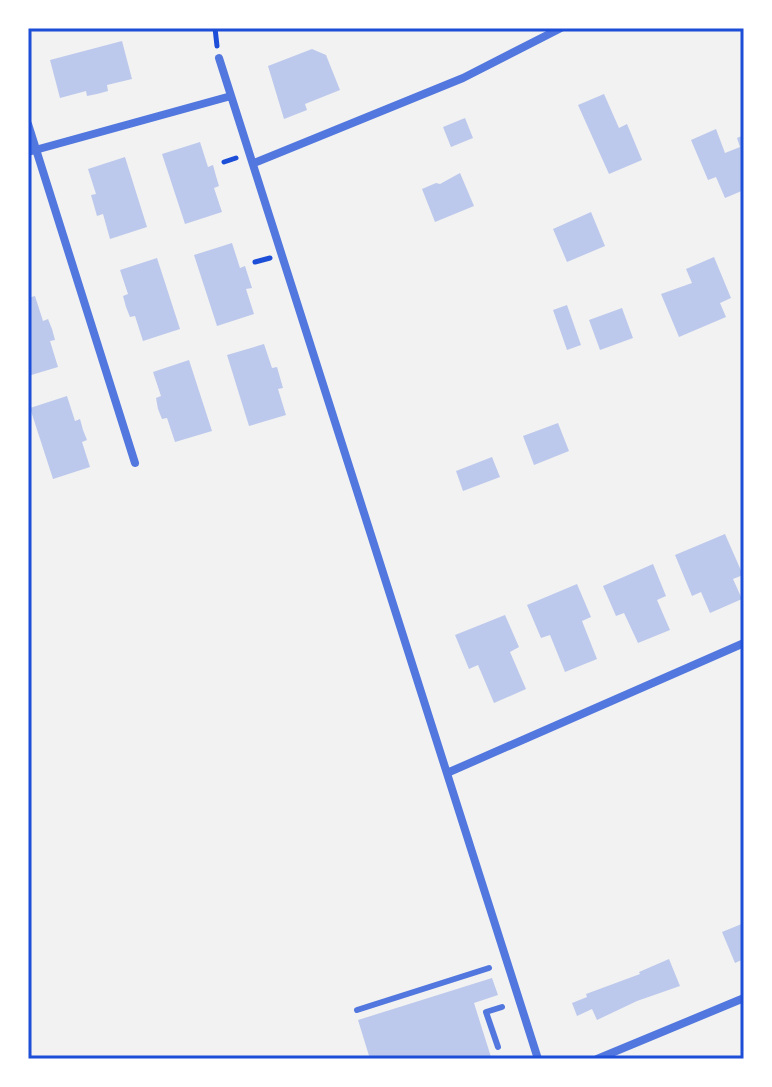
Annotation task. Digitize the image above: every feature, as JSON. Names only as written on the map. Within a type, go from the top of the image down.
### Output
[{"type":"street","points":[[254,163],[463,78],[561,28]]},
{"type":"street","points":[[219,58],[538,1059]]},
{"type":"street","points":[[32,151],[231,96]]},
{"type":"street","points":[[28,124],[32,151],[135,463]]},
{"type":"street","points":[[447,773],[744,643]]},
{"type":"street","points":[[597,1059],[744,998]]},
{"type":"lane","points":[[357,1010],[489,968]]},
{"type":"lane","points":[[498,1047],[486,1012],[502,1007]]},
{"type":"path","points":[[255,262],[270,258]]},
{"type":"building","points":[[122,41],[132,79],[107,85],[108,91],[97,94],[87,96],[86,91],[60,98],[50,60]]},
{"type":"building","points":[[312,49],[326,55],[340,90],[305,104],[307,110],[284,119],[268,66]]},
{"type":"building","points":[[604,94],[619,128],[627,124],[642,160],[609,174],[578,105]]},
{"type":"building","points":[[465,118],[473,138],[451,147],[443,127]]},
{"type":"building","points":[[716,129],[725,153],[740,147],[737,138],[744,135],[744,190],[725,198],[716,177],[708,180],[691,140]]},
{"type":"building","points":[[200,142],[208,167],[213,165],[219,186],[214,188],[222,212],[185,224],[162,154]]},
{"type":"building","points":[[125,157],[147,227],[110,239],[103,214],[97,216],[91,195],[96,194],[88,169]]},
{"type":"building","points":[[460,173],[474,206],[435,222],[422,189]]},
{"type":"building","points":[[591,212],[605,246],[567,262],[553,229]]},
{"type":"building","points":[[232,243],[240,268],[245,266],[252,288],[246,289],[254,314],[217,326],[194,255]]},
{"type":"building","points":[[714,257],[731,298],[720,303],[726,317],[679,337],[661,294],[692,283],[686,269]]},
{"type":"building","points":[[157,258],[180,329],[143,341],[135,316],[130,317],[126,307],[123,296],[128,294],[120,270]]},
{"type":"building","points":[[35,296],[43,321],[48,319],[52,329],[55,340],[50,341],[58,367],[28,376],[28,298]]},
{"type":"building","points":[[567,305],[581,345],[567,350],[553,310]]},
{"type":"building","points":[[622,308],[633,338],[600,350],[589,320]]},
{"type":"building","points":[[264,344],[272,368],[277,367],[283,388],[278,389],[286,415],[249,426],[227,355]]},
{"type":"building","points":[[189,360],[212,431],[175,442],[167,418],[162,419],[158,409],[156,398],[161,396],[153,372]]},
{"type":"building","points":[[67,396],[75,421],[80,419],[87,440],[82,442],[90,467],[53,479],[30,408]]},
{"type":"building","points":[[558,423],[569,451],[534,465],[523,436]]},
{"type":"building","points":[[492,457],[500,477],[463,491],[456,471]]},
{"type":"building","points":[[725,534],[743,575],[733,579],[742,599],[710,613],[701,592],[692,596],[675,555]]},
{"type":"building","points":[[653,564],[666,596],[657,600],[670,630],[638,643],[624,613],[616,616],[603,586]]},
{"type":"building","points":[[577,584],[591,617],[582,621],[597,659],[565,672],[550,635],[541,638],[527,605]]},
{"type":"building","points":[[505,615],[519,647],[510,652],[526,689],[494,703],[478,665],[469,669],[455,635]]},
{"type":"building","points":[[744,923],[744,959],[735,963],[722,932]]},
{"type":"building","points":[[669,959],[680,986],[637,1001],[597,1020],[592,1009],[577,1016],[572,1003],[587,997],[586,994],[640,974]]},
{"type":"building","points":[[492,978],[498,995],[474,1003],[491,1057],[370,1059],[358,1020]]}]
